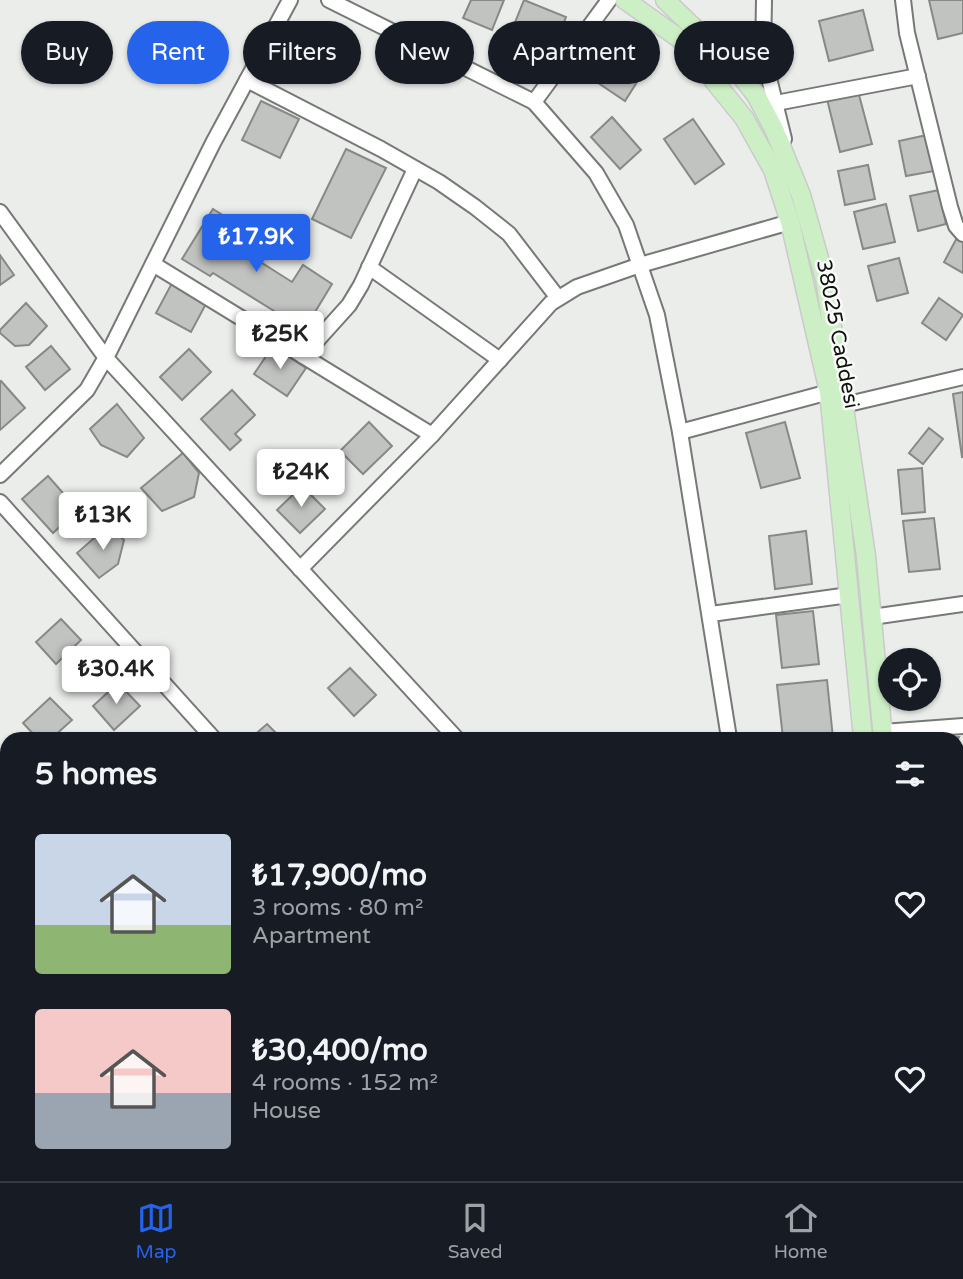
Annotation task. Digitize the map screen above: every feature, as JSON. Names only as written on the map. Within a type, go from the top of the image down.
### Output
[{"type":"main road","name":"38025 Caddesi","points":[[625,0],[680,40],[744,118],[773,170],[790,222],[829,392],[862,732]]},
{"type":"main road","name":"38025 Caddesi","points":[[665,0],[730,63],[757,95],[775,128],[792,171],[825,279],[866,556],[883,732]]},
{"type":"street","points":[[279,21],[290,0]]},
{"type":"street","points":[[329,0],[534,102],[596,173],[626,225],[657,315],[680,432],[728,732]]},
{"type":"street","points":[[534,102],[609,0]]},
{"type":"street","points":[[764,0],[763,54],[792,171]]},
{"type":"street","points":[[903,0],[907,33],[950,207],[956,226],[963,234]]},
{"type":"street","points":[[776,103],[918,76]]},
{"type":"street","points":[[0,475],[87,390],[106,358],[245,84]]},
{"type":"street","points":[[255,84],[415,169],[475,207],[509,234],[558,298]]},
{"type":"street","points":[[303,356],[349,305],[415,169]]},
{"type":"street","points":[[0,212],[106,358],[450,732]]},
{"type":"street","points":[[300,569],[432,435],[558,298],[577,286],[640,265],[790,222]]},
{"type":"street","points":[[153,264],[432,435]]},
{"type":"street","points":[[369,267],[500,360]]},
{"type":"street","points":[[844,405],[963,377]]},
{"type":"street","points":[[680,432],[829,392]]},
{"type":"street","points":[[0,502],[208,732]]},
{"type":"street","points":[[710,614],[849,595]]},
{"type":"street","points":[[872,618],[963,604]]},
{"type":"street","points":[[910,732],[963,726]]},
{"type":"building","points":[[471,0],[504,0],[496,21],[488,21],[488,28],[463,18]]},
{"type":"building","points":[[524,0],[566,17],[564,21],[516,21]]},
{"type":"building","points":[[929,0],[963,0],[963,33],[938,39]]},
{"type":"building","points":[[863,10],[873,50],[829,61],[819,21]]},
{"type":"building","points":[[600,84],[636,84],[625,101]]},
{"type":"building","points":[[858,91],[872,144],[840,152],[827,99]]},
{"type":"building","points":[[261,101],[299,119],[280,158],[242,140]]},
{"type":"building","points":[[612,117],[641,150],[620,169],[591,137]]},
{"type":"building","points":[[693,119],[724,164],[695,184],[664,139]]},
{"type":"building","points":[[927,135],[934,171],[906,176],[899,141]]},
{"type":"building","points":[[346,149],[386,168],[351,238],[312,219]]},
{"type":"building","points":[[868,165],[875,199],[845,205],[838,171]]},
{"type":"building","points":[[939,190],[946,224],[918,231],[910,196]]},
{"type":"building","points":[[886,204],[895,242],[863,249],[854,212]]},
{"type":"building","points":[[213,209],[242,227],[232,244],[292,282],[303,265],[332,284],[301,335],[271,316],[274,311],[213,273],[210,276],[182,259]]},
{"type":"building","points":[[959,234],[963,237],[963,273],[944,262]]},
{"type":"building","points":[[0,255],[14,275],[0,285]]},
{"type":"building","points":[[899,258],[908,293],[877,301],[868,266]]},
{"type":"building","points":[[172,283],[207,302],[191,332],[156,313]]},
{"type":"building","points":[[939,298],[963,315],[946,340],[922,323]]},
{"type":"building","points":[[26,303],[47,326],[29,345],[15,346],[0,330]]},
{"type":"building","points":[[51,346],[70,369],[45,390],[26,367]]},
{"type":"building","points":[[273,346],[306,368],[287,396],[254,374]]},
{"type":"building","points":[[189,349],[211,372],[182,400],[160,377]]},
{"type":"building","points":[[0,382],[25,408],[0,430]]},
{"type":"building","points":[[232,390],[255,415],[235,434],[241,440],[230,450],[201,419]]},
{"type":"building","points":[[963,392],[963,457],[962,457],[953,394]]},
{"type":"building","points":[[117,404],[144,438],[127,457],[101,445],[90,429]]},
{"type":"building","points":[[369,422],[392,446],[363,474],[340,451]]},
{"type":"building","points":[[785,422],[800,478],[761,488],[746,433]]},
{"type":"building","points":[[929,428],[943,439],[923,464],[909,453]]},
{"type":"building","points":[[183,453],[199,473],[194,497],[162,511],[141,488]]},
{"type":"building","points":[[922,468],[925,512],[902,514],[898,470]]},
{"type":"building","points":[[48,476],[78,510],[53,533],[22,499]]},
{"type":"building","points":[[302,486],[325,509],[300,533],[277,510]]},
{"type":"building","points":[[934,518],[940,569],[909,572],[903,521]]},
{"type":"building","points":[[109,525],[124,540],[118,564],[99,578],[77,553]]},
{"type":"building","points":[[806,531],[812,584],[775,589],[769,536]]},
{"type":"building","points":[[813,611],[819,664],[782,668],[776,615]]},
{"type":"building","points":[[61,619],[81,640],[56,664],[36,642]]},
{"type":"building","points":[[350,668],[376,695],[354,716],[328,688]]},
{"type":"building","points":[[827,680],[832,732],[782,732],[777,685]]},
{"type":"building","points":[[118,683],[140,706],[114,730],[93,706]]},
{"type":"building","points":[[50,698],[72,720],[59,732],[31,732],[23,723]]},
{"type":"building","points":[[267,724],[275,732],[258,732]]}]
